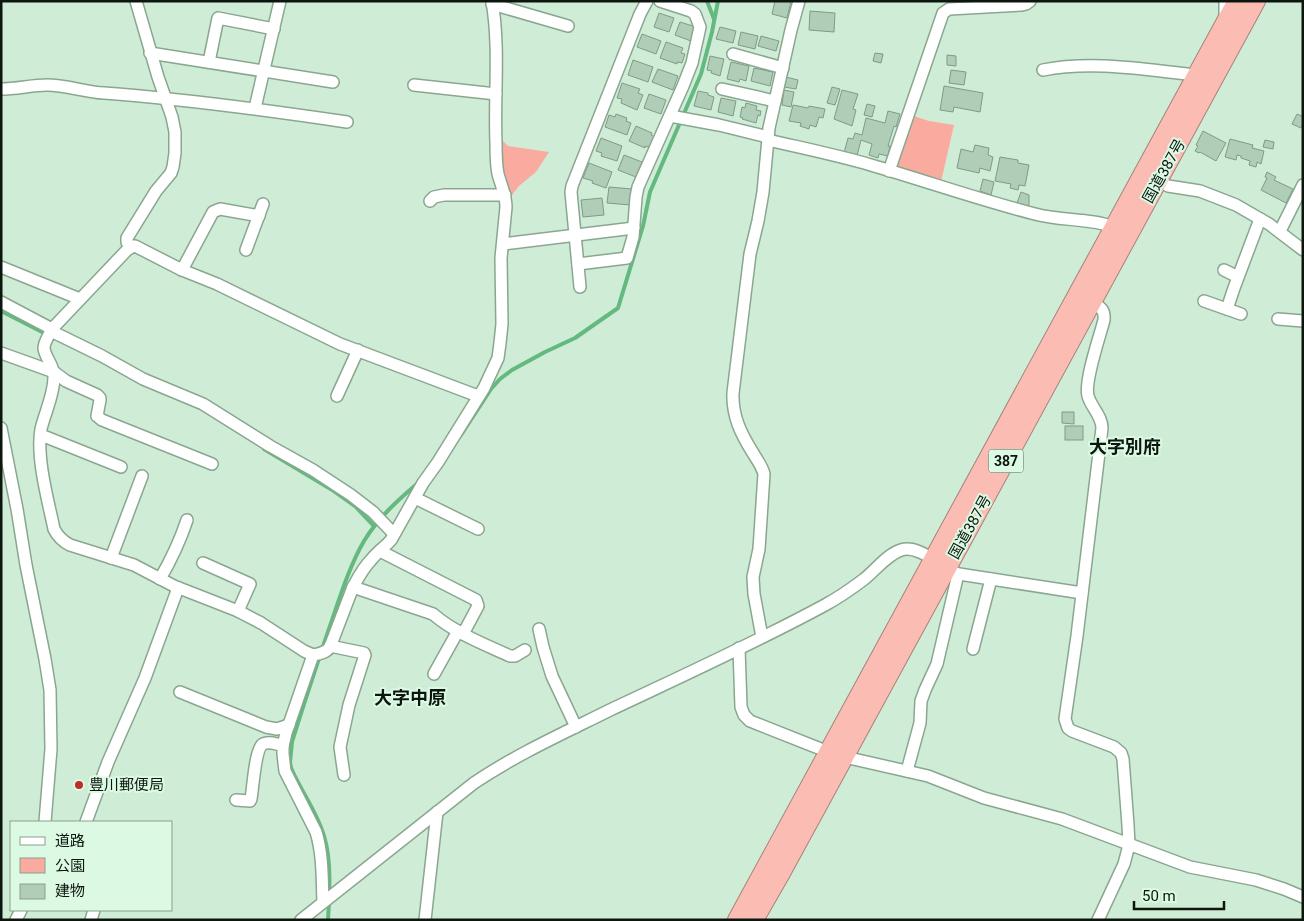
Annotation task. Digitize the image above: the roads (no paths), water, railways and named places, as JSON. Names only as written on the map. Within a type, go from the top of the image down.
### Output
[{"type":"highway","name":"国道387号","points":[[737,920],[946,567],[1092,302],[1197,75],[1237,1]]},
{"type":"highway","name":"国道387号","points":[[946,567],[1113,228],[1151,177],[1256,1]]},
{"type":"highway","name":"国道387号","points":[[754,920],[836,755]]},
{"type":"street","points":[[130,248],[127,238],[156,192],[168,178],[173,167],[175,152],[175,132],[172,117],[150,53],[136,1]]},
{"type":"street","points":[[255,108],[280,1]]},
{"type":"street","points":[[580,287],[574,236],[572,186],[640,14],[647,1]]},
{"type":"street","points":[[578,264],[628,258],[633,237],[638,186],[689,72],[700,24],[693,13],[660,1]]},
{"type":"street","points":[[762,637],[754,594],[753,577],[759,549],[764,474],[761,465],[738,426],[733,401],[750,254],[763,192],[768,138],[799,1]]},
{"type":"street","points":[[889,171],[943,13],[949,9],[1022,6],[1030,1]]},
{"type":"street","points":[[1225,1],[1226,22]]},
{"type":"street","points":[[478,396],[340,344],[217,284],[182,270],[133,246],[80,299],[49,335],[44,350],[54,372],[53,386],[41,431],[40,449],[44,481],[54,529],[57,536],[70,545],[146,570],[178,588],[238,611],[308,653],[313,655],[328,651],[353,587],[372,558],[388,543],[394,534],[423,483],[478,396],[495,365],[500,350],[502,324],[501,268],[506,207],[497,163],[496,32],[492,3],[568,26]]},
{"type":"street","points":[[208,62],[218,18],[274,29]]},
{"type":"street","points":[[150,53],[333,82]]},
{"type":"street","points":[[732,54],[783,68]]},
{"type":"street","points":[[1043,70],[1076,66],[1113,67],[1197,75]]},
{"type":"street","points":[[414,85],[496,94]]},
{"type":"street","points":[[1,89],[57,86],[101,93],[255,108],[347,122]]},
{"type":"street","points":[[722,89],[775,101]]},
{"type":"street","points":[[670,116],[696,120],[842,157],[1036,215],[1103,224],[1113,228]]},
{"type":"street","points":[[1151,177],[1171,187],[1192,190],[1240,207],[1280,231],[1303,250]]},
{"type":"street","points":[[1280,231],[1303,185]]},
{"type":"street","points":[[430,201],[434,197],[444,196],[505,195]]},
{"type":"street","points":[[246,250],[263,204]]},
{"type":"street","points":[[182,270],[213,212],[220,209],[259,216]]},
{"type":"street","points":[[1227,309],[1260,219]]},
{"type":"street","points":[[503,244],[634,228]]},
{"type":"street","points":[[1,267],[80,299]]},
{"type":"street","points":[[1224,270],[1238,277]]},
{"type":"street","points":[[1204,301],[1241,314]]},
{"type":"street","points":[[1,302],[49,335]]},
{"type":"street","points":[[1092,302],[1101,308],[1105,314],[1088,378],[1087,390],[1088,398],[1101,421],[1102,428],[1077,636],[1065,713],[1066,724],[1072,731],[1114,747],[1122,753],[1124,759],[1129,845],[1124,864],[1098,920]]},
{"type":"street","points":[[1278,319],[1303,321]]},
{"type":"street","points":[[49,335],[55,333],[143,379],[202,404],[351,494],[373,512],[394,534]]},
{"type":"street","points":[[336,396],[358,350]]},
{"type":"street","points":[[1,353],[54,372],[66,381],[99,396],[98,418],[212,464]]},
{"type":"street","points":[[1,428],[26,566],[46,660],[50,690],[51,749],[45,821]]},
{"type":"street","points":[[41,435],[121,467]]},
{"type":"street","points":[[111,558],[142,476]]},
{"type":"street","points":[[415,498],[478,530]]},
{"type":"street","points":[[160,579],[177,546],[187,520]]},
{"type":"street","points":[[301,920],[474,783],[502,764],[762,637],[836,598],[900,550],[917,551],[946,567],[991,579],[1082,593]]},
{"type":"street","points":[[380,551],[476,600],[478,606],[434,674]]},
{"type":"street","points":[[203,564],[250,584],[238,611]]},
{"type":"street","points":[[907,771],[920,723],[921,701],[937,664],[946,567]]},
{"type":"street","points":[[973,649],[991,579]]},
{"type":"street","points":[[353,587],[433,614],[461,633],[510,656],[515,656],[525,650]]},
{"type":"street","points":[[86,821],[108,762],[145,678],[178,588]]},
{"type":"street","points":[[539,629],[552,676],[576,727]]},
{"type":"street","points":[[330,646],[365,655],[351,699],[340,748],[344,776]]},
{"type":"street","points":[[739,648],[741,707],[747,719],[836,755],[935,779],[984,798],[1051,815],[1190,867],[1256,880],[1303,897]]},
{"type":"street","points":[[313,655],[283,746],[283,761],[316,832],[321,858],[323,902]]},
{"type":"street","points":[[180,692],[266,727],[278,729],[289,725]]},
{"type":"street","points":[[236,800],[250,801],[252,798],[257,752],[261,746],[267,743],[283,746]]},
{"type":"street","points":[[425,920],[437,812]]},
{"type":"waterway","points":[[707,1],[714,19]]},
{"type":"waterway","points":[[461,435],[491,389],[500,379],[512,370],[575,338],[618,308],[643,226],[650,192],[701,74],[718,1]]},
{"type":"waterway","points":[[1,311],[46,334]]},
{"type":"waterway","points":[[264,449],[334,491],[355,506],[374,526]]},
{"type":"waterway","points":[[329,895],[329,866],[326,843],[317,818],[291,768],[292,742],[341,593],[359,551],[382,517],[418,483]]},
{"type":"waterway","points":[[328,920],[329,902]]},
{"type":"place","name":"豊川郵便局","points":[[79,785]]},
{"type":"district","name":"大字別府","points":[[1125,446]]},
{"type":"district","name":"大字中原","points":[[410,697]]}]
